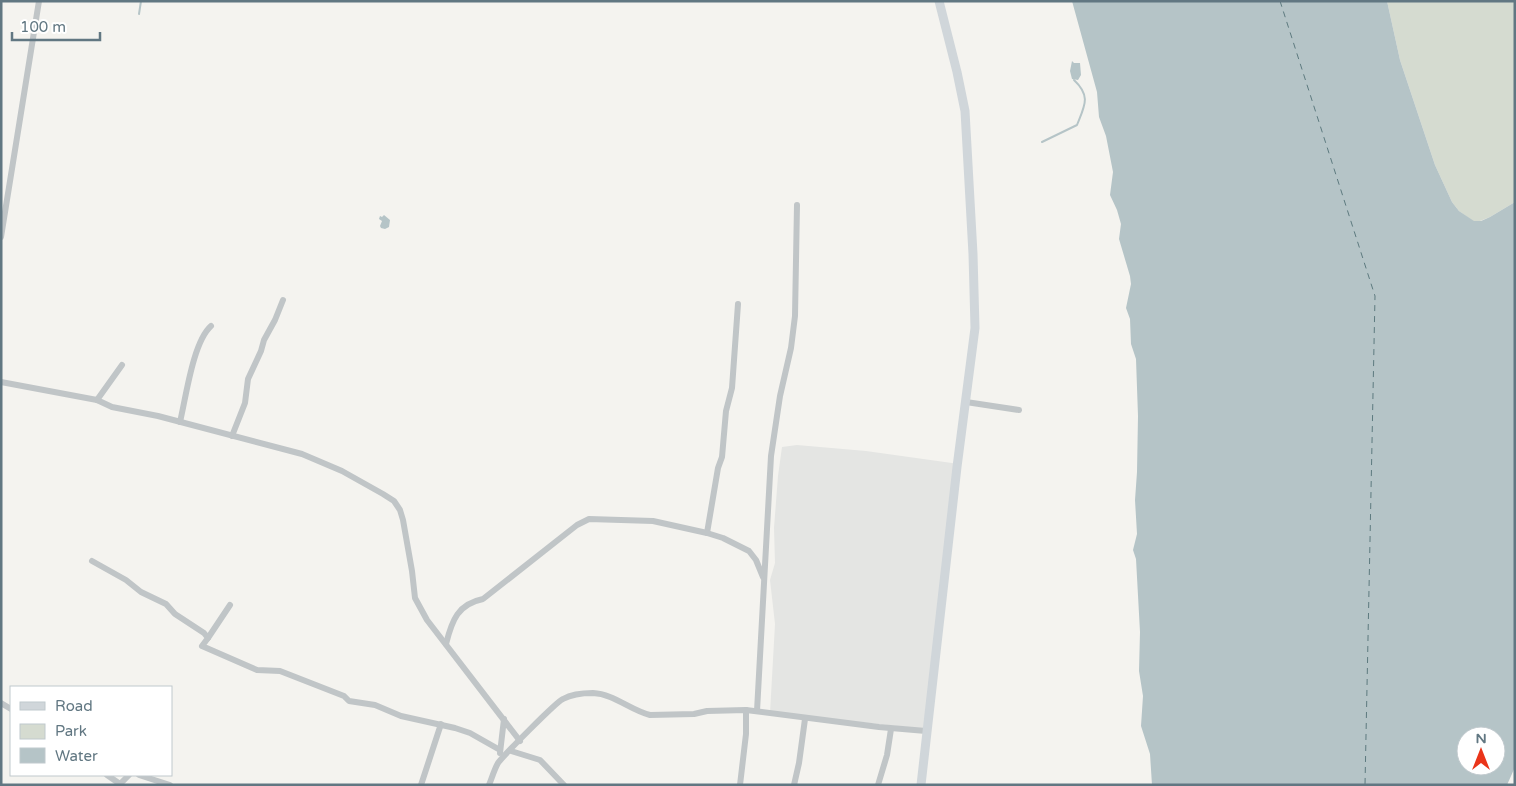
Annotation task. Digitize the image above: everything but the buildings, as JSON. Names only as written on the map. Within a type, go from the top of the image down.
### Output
[{"type":"street","points":[[1,237],[39,1]]},
{"type":"street","points":[[921,785],[957,467],[975,328],[968,151],[963,101],[939,1]]},
{"type":"street","points":[[757,711],[771,456],[774,428],[793,337],[795,316],[797,205]]},
{"type":"street","points":[[232,436],[245,403],[248,379],[283,300]]},
{"type":"street","points":[[707,533],[718,468],[722,457],[726,411],[732,388],[738,304]]},
{"type":"street","points":[[180,422],[196,355],[201,340],[211,326]]},
{"type":"street","points":[[97,400],[122,365]]},
{"type":"street","points":[[1,382],[97,400],[112,407],[180,422],[315,459],[342,470],[394,501],[400,510],[403,520],[414,583],[414,598],[427,620],[520,741]]},
{"type":"street","points":[[966,402],[1019,410]]},
{"type":"street","points":[[446,644],[450,627],[460,610],[472,602],[484,599],[577,525],[589,519],[653,521],[723,538],[748,551],[756,560],[764,579]]},
{"type":"street","points":[[92,561],[126,580],[141,592],[166,604],[175,614],[204,633],[208,638]]},
{"type":"street","points":[[230,605],[202,646],[257,670],[280,671],[344,696],[349,701],[375,705],[401,716],[441,724],[470,733],[500,750]]},
{"type":"street","points":[[498,763],[562,699],[579,694],[594,693],[608,696],[650,715],[680,715],[707,710],[746,710],[891,729],[926,731]]},
{"type":"street","points":[[740,785],[746,734],[746,710]]},
{"type":"street","points":[[794,785],[799,764],[805,718]]},
{"type":"street","points":[[489,785],[498,763],[504,719]]},
{"type":"street","points":[[421,785],[441,724]]},
{"type":"street","points":[[878,785],[886,759],[891,729]]},
{"type":"street","points":[[511,751],[540,760],[564,785]]},
{"type":"street","points":[[108,776],[120,784],[128,776]]},
{"type":"street","points":[[141,776],[170,785]]},
{"type":"shaded area","points":[[797,445],[866,451],[959,464],[927,729],[770,713],[775,624],[770,580],[775,563],[774,528],[778,476],[782,447]]},
{"type":"green space","points":[[1387,1],[1515,1],[1515,202],[1490,217],[1480,221],[1473,221],[1459,211],[1452,202],[1435,165],[1400,60]]},
{"type":"water","points":[[1072,1],[1387,1],[1400,60],[1435,165],[1452,202],[1459,211],[1474,221],[1481,221],[1515,202],[1515,767],[1507,785],[1152,785],[1150,754],[1141,726],[1143,696],[1139,671],[1140,632],[1136,559],[1133,550],[1137,534],[1135,500],[1138,416],[1136,359],[1131,344],[1130,319],[1126,308],[1131,284],[1119,239],[1121,224],[1110,195],[1113,172],[1106,136],[1099,117],[1097,92]]},
{"type":"water","points":[[1072,61],[1080,63],[1081,75],[1078,80],[1072,79],[1070,71]]},
{"type":"water","points":[[384,215],[390,220],[389,227],[385,229],[381,228],[382,221],[379,219],[380,216]]},
{"type":"waterway","points":[[139,14],[141,1]]},
{"type":"waterway","points":[[1042,142],[1077,125],[1084,106],[1085,96],[1074,80]]},
{"type":"ferry route","points":[[1280,1],[1375,296],[1365,785]]}]
